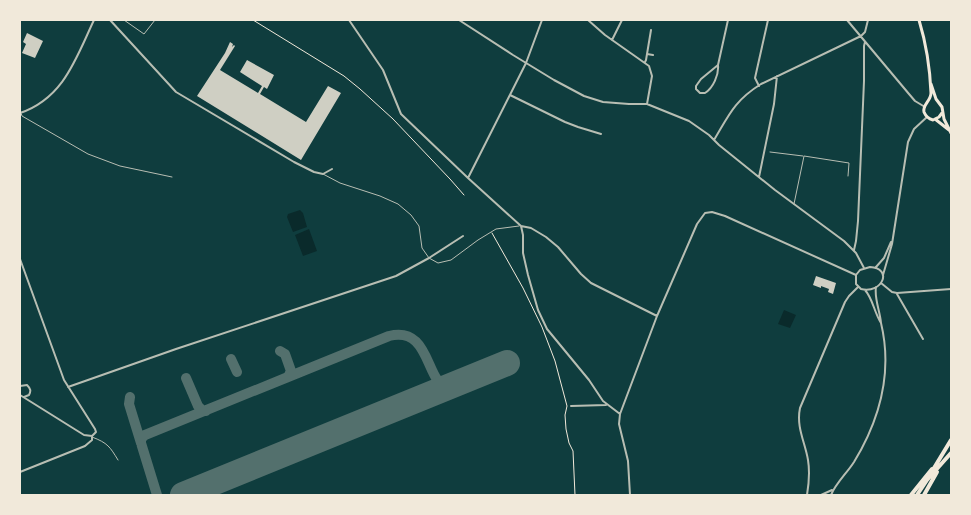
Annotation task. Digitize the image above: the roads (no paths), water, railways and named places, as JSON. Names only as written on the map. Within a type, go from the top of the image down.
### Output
[{"type":"highway","points":[[917,495],[951,440]]},
{"type":"highway","points":[[927,480],[951,453]]},
{"type":"highway","points":[[911,495],[937,463]]},
{"type":"highway","points":[[924,495],[942,463]]},
{"type":"main road","points":[[920,20],[931,84],[931,96],[924,112],[927,117],[935,119],[950,131]]},
{"type":"main road","points":[[931,84],[938,102],[942,107],[942,112],[950,131]]},
{"type":"main road","points":[[928,102],[938,102]]},
{"type":"main road","points":[[935,119],[939,117],[942,112]]},
{"type":"street","points":[[20,113],[32,109],[50,96],[66,77],[94,20]]},
{"type":"street","points":[[110,20],[176,92],[294,162],[314,172],[323,174],[332,168]]},
{"type":"street","points":[[349,20],[383,70],[401,114],[521,226],[531,228],[546,237],[558,247],[580,274],[591,283],[657,316]]},
{"type":"street","points":[[459,20],[576,93],[593,100],[604,102],[647,104],[689,121],[709,135],[759,177],[853,250],[860,259],[864,268]]},
{"type":"street","points":[[468,178],[526,63],[542,20]]},
{"type":"street","points":[[588,20],[612,40],[649,66],[651,81],[647,104]]},
{"type":"street","points":[[612,40],[622,20]]},
{"type":"street","points":[[718,66],[698,82],[696,89],[700,93],[705,93],[710,89],[718,74],[718,66],[728,20]]},
{"type":"street","points":[[759,86],[755,78],[768,20]]},
{"type":"street","points":[[847,20],[914,100],[925,107]]},
{"type":"street","points":[[714,140],[733,108],[743,97],[777,76],[861,36],[865,32],[868,20]]},
{"type":"street","points":[[644,62],[646,60],[651,30]]},
{"type":"street","points":[[853,250],[856,241],[858,222],[865,42]]},
{"type":"street","points":[[647,54],[653,55]]},
{"type":"street","points":[[759,177],[774,104],[777,76]]},
{"type":"street","points":[[510,95],[565,122],[601,134]]},
{"type":"street","points":[[865,290],[876,287],[883,279],[891,250],[908,142],[914,129],[927,117]]},
{"type":"street","points":[[630,495],[628,461],[619,424],[620,414],[657,316],[701,217],[707,212],[718,213],[856,275]]},
{"type":"street","points":[[521,226],[523,235],[523,253],[528,275],[543,322],[552,336],[589,380],[606,405],[620,414]]},
{"type":"street","points":[[68,387],[396,276],[429,258],[463,236]]},
{"type":"street","points":[[876,267],[884,258],[892,241]]},
{"type":"street","points":[[20,259],[68,387],[96,432],[92,436],[92,440],[84,446],[20,472]]},
{"type":"street","points":[[831,495],[833,490],[853,464],[864,444],[874,423],[883,392],[886,368],[885,344],[880,323],[869,295],[865,290],[858,287],[855,282],[856,275],[864,268],[876,267],[883,275]]},
{"type":"street","points":[[881,283],[892,292],[897,293],[951,289]]},
{"type":"street","points":[[807,495],[810,475],[808,460],[798,423],[799,412],[845,302],[858,287]]},
{"type":"street","points":[[876,287],[876,297],[880,311],[880,323]]},
{"type":"street","points":[[897,293],[923,339]]},
{"type":"street","points":[[20,386],[28,385],[30,388],[31,391],[29,395],[24,397]]},
{"type":"street","points":[[20,395],[84,436],[92,436]]},
{"type":"street","points":[[571,406],[606,405]]},
{"type":"street","points":[[820,495],[833,490]]},
{"type":"lane","points":[[124,20],[144,34],[155,20]]},
{"type":"lane","points":[[20,113],[22,116],[88,154],[120,166],[172,177]]},
{"type":"lane","points":[[770,152],[849,163],[848,176]]},
{"type":"lane","points":[[794,204],[804,156]]},
{"type":"lane","points":[[323,174],[340,183],[380,196],[398,204],[412,215],[418,226],[422,248],[429,258],[438,262],[451,260],[496,229],[521,226]]},
{"type":"lane","points":[[92,436],[104,441],[110,446],[118,460]]},
{"type":"water","points":[[300,210],[303,213],[307,227],[293,232],[287,217],[288,214]]},
{"type":"water","points":[[309,229],[317,251],[303,256],[295,235]]},
{"type":"water","points":[[784,310],[796,315],[790,328],[778,324]]}]
